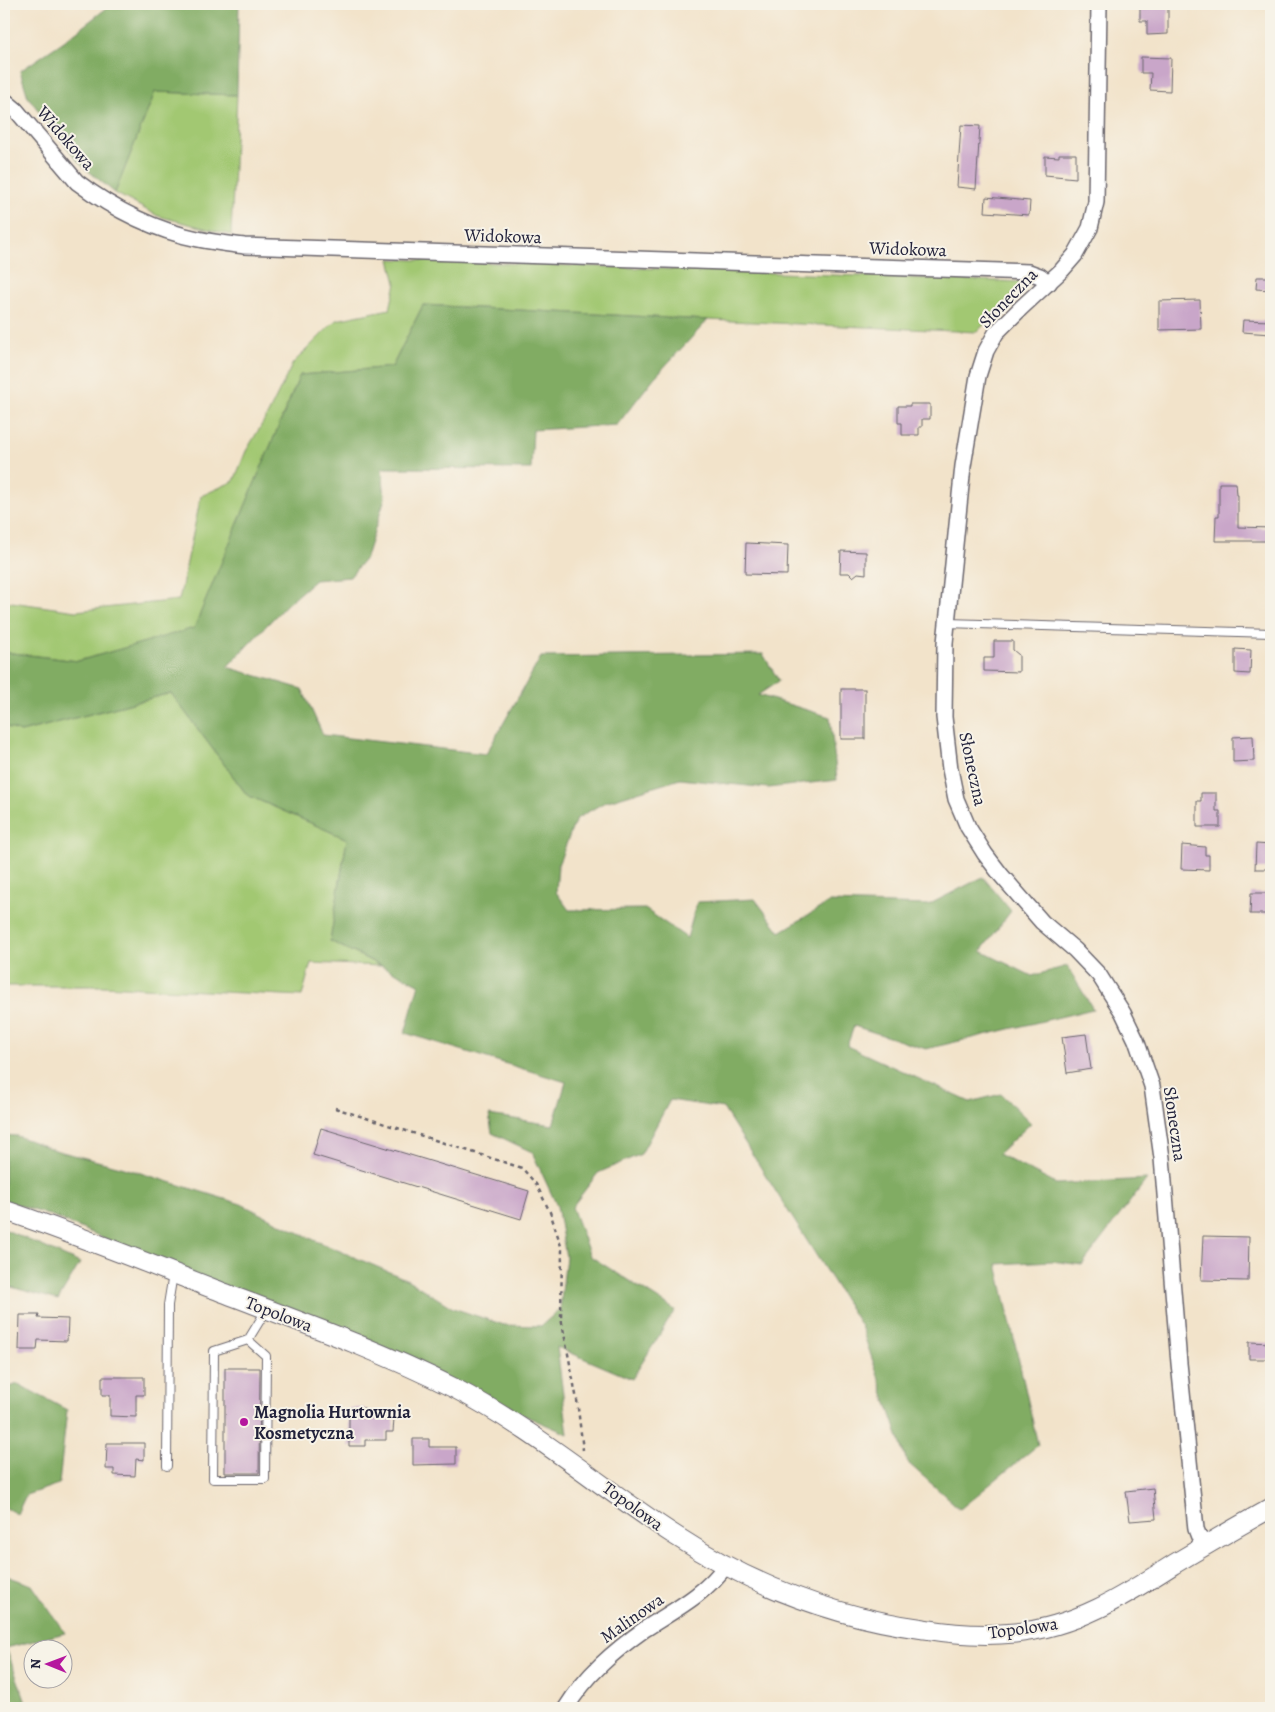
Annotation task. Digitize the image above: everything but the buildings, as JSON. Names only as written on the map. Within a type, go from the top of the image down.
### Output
[{"type":"street","name":"Słoneczna","points":[[1099,4],[1096,202],[1090,228],[1083,242],[1062,270],[1020,308],[996,333],[986,351],[981,368],[963,466],[945,643],[944,717],[950,769],[956,799],[968,827],[984,854],[1042,922],[1075,950],[1100,975],[1123,1013],[1136,1040],[1152,1086],[1162,1158],[1179,1363],[1196,1529],[1203,1548]]},
{"type":"street","name":"Widokowa","points":[[4,100],[16,110],[77,182],[89,191],[115,207],[153,226],[199,239],[244,246],[1029,272],[1040,276],[1049,283]]},
{"type":"street","name":"Topolowa","points":[[4,1210],[267,1309],[356,1344],[437,1380],[494,1411],[578,1466],[662,1527],[726,1565],[788,1594],[824,1607],[875,1621],[937,1631],[976,1634],[1002,1634],[1050,1627],[1099,1610],[1271,1508]]},
{"type":"street","name":"Malinowa","points":[[566,1708],[582,1685],[608,1657],[644,1630],[707,1588],[726,1565]]},
{"type":"lane","points":[[947,623],[1271,632]]},
{"type":"lane","points":[[167,1466],[168,1305],[173,1274]]},
{"type":"lane","points":[[248,1340],[266,1356],[266,1479],[213,1479],[214,1351],[248,1340],[267,1309]]},
{"type":"path","points":[[335,1108],[522,1168],[536,1184],[550,1212],[562,1249],[561,1318],[582,1437],[583,1454],[578,1466]]},
{"type":"green space","points":[[112,4],[239,4],[237,95],[155,92],[115,193],[80,164],[28,97],[20,71],[64,41]]},
{"type":"green space","points":[[155,92],[237,95],[231,235],[158,216],[115,193]]},
{"type":"green space","points":[[390,259],[1025,282],[977,332],[423,305],[392,367],[300,375],[194,629],[78,661],[4,652],[4,601],[76,611],[179,600],[201,496],[234,481],[246,451],[268,414],[293,363],[336,320],[390,309],[396,283]]},
{"type":"green space","points":[[423,305],[708,320],[654,378],[617,425],[533,430],[531,469],[382,468],[385,498],[366,557],[350,577],[315,580],[287,604],[227,667],[302,689],[323,735],[486,754],[541,657],[763,654],[779,681],[758,695],[830,717],[837,780],[768,788],[680,779],[605,802],[576,819],[558,865],[556,892],[569,910],[645,909],[687,938],[697,902],[755,899],[780,932],[830,902],[928,905],[983,877],[1011,911],[981,951],[1032,976],[1067,966],[1093,1009],[926,1049],[854,1026],[847,1046],[970,1102],[1001,1094],[1031,1123],[998,1154],[1056,1184],[1147,1179],[1082,1265],[1052,1261],[997,1264],[1038,1445],[960,1509],[907,1462],[861,1326],[723,1108],[670,1100],[641,1154],[598,1173],[572,1207],[590,1256],[675,1310],[632,1379],[557,1347],[568,1434],[54,1217],[4,1200],[4,1135],[17,1136],[58,1151],[121,1167],[241,1204],[314,1240],[408,1280],[453,1308],[504,1325],[541,1326],[560,1309],[566,1257],[557,1206],[532,1152],[492,1133],[489,1115],[553,1125],[566,1082],[405,1033],[419,984],[330,941],[347,839],[247,795],[171,693],[21,732],[4,726],[4,652],[78,661],[194,628],[300,375],[392,367]]},
{"type":"green space","points":[[171,693],[247,795],[347,839],[330,941],[381,966],[311,963],[302,996],[103,986],[4,986],[4,726],[21,732]]},
{"type":"green space","points":[[4,1229],[80,1263],[58,1300],[4,1285]]},
{"type":"green space","points":[[18,1384],[67,1410],[59,1484],[26,1495],[17,1514],[4,1507],[4,1389]]},
{"type":"green space","points":[[4,1575],[32,1585],[65,1633],[37,1640],[22,1640],[22,1644],[6,1648],[28,1708],[8,1708],[8,1704],[4,1699]]},
{"type":"place","name":"Magnolia Hurtownia Kosmetyczna","points":[[244,1422]]}]
